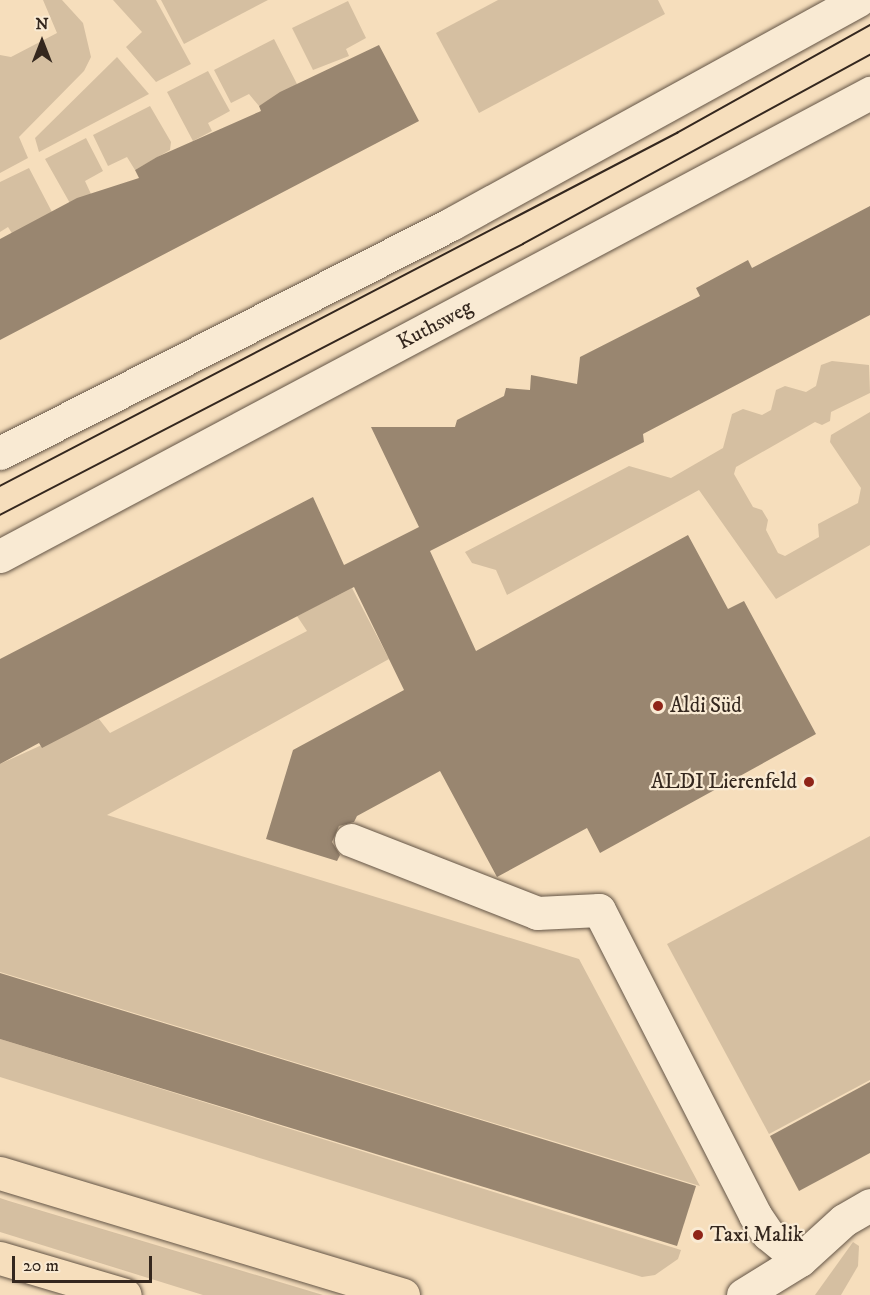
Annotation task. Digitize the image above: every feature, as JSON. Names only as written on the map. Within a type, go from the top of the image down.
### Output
[{"type":"main road","points":[[0,1173],[403,1295]]},
{"type":"main road","points":[[0,1258],[125,1295]]},
{"type":"street","points":[[0,453],[451,224],[859,0]]},
{"type":"street","name":"Kuthsweg","points":[[0,556],[870,93]]},
{"type":"street","points":[[351,840],[537,913],[599,910],[755,1215],[768,1234],[800,1260]]},
{"type":"street","points":[[743,1295],[800,1260],[844,1220],[870,1205]]},
{"type":"street","points":[[793,1295],[800,1260]]},
{"type":"shaded area","points":[[43,0],[62,0],[83,23],[91,57],[84,71],[19,137],[28,158],[0,173],[0,55],[11,57],[57,33]]},
{"type":"shaded area","points":[[113,0],[156,0],[191,64],[156,82],[126,47],[142,32]]},
{"type":"shaded area","points":[[161,0],[268,0],[184,44]]},
{"type":"shaded area","points":[[498,0],[658,0],[665,14],[479,113],[436,33]]},
{"type":"shaded area","points":[[348,1],[366,38],[346,49],[349,56],[313,70],[292,28]]},
{"type":"shaded area","points":[[274,39],[297,84],[259,106],[249,94],[231,103],[214,70]]},
{"type":"shaded area","points":[[117,57],[149,94],[39,152],[35,138]]},
{"type":"shaded area","points":[[208,71],[230,111],[208,123],[212,131],[193,141],[167,92]]},
{"type":"shaded area","points":[[150,106],[171,142],[170,150],[135,170],[127,157],[108,166],[93,135]]},
{"type":"shaded area","points":[[86,138],[103,171],[85,181],[91,194],[71,205],[45,159]]},
{"type":"shaded area","points":[[29,168],[52,212],[13,235],[8,227],[0,232],[0,182]]},
{"type":"shaded area","points":[[832,361],[869,365],[870,393],[831,412],[830,421],[822,425],[815,422],[736,467],[734,474],[753,507],[762,510],[768,520],[766,530],[778,553],[785,556],[819,537],[818,524],[858,503],[861,488],[830,442],[831,435],[870,412],[870,545],[776,599],[699,490],[507,595],[496,570],[472,563],[465,552],[629,466],[671,478],[723,448],[732,414],[743,409],[762,415],[771,410],[776,390],[785,386],[806,392],[816,386],[821,365]]},
{"type":"shaded area","points":[[352,588],[389,659],[107,815],[579,959],[700,1186],[0,972],[0,764],[99,719],[110,733],[307,631],[297,616]]},
{"type":"shaded area","points":[[870,836],[870,1080],[769,1134],[667,944]]},
{"type":"shaded area","points":[[0,1039],[681,1250],[678,1259],[655,1275],[642,1277],[0,1077]]},
{"type":"shaded area","points":[[0,1198],[323,1295],[203,1295],[0,1232]]},
{"type":"shaded area","points":[[853,1242],[859,1246],[858,1266],[841,1295],[815,1295]]},
{"type":"building","points":[[379,45],[419,121],[0,340],[0,239],[77,198],[139,178],[135,170],[157,157],[261,111],[259,106],[280,92]]},
{"type":"building","points":[[870,206],[870,315],[643,434],[644,442],[430,551],[476,651],[688,535],[728,609],[744,601],[816,734],[600,853],[587,828],[497,877],[440,771],[357,816],[354,822],[339,826],[332,842],[340,855],[337,861],[266,839],[293,750],[404,690],[354,587],[42,748],[39,743],[0,764],[0,659],[313,497],[344,565],[419,527],[371,427],[455,427],[457,420],[504,396],[506,388],[530,390],[531,375],[577,384],[580,357],[700,296],[696,288],[748,260],[752,268]]},
{"type":"building","points":[[0,973],[696,1186],[677,1246],[0,1039]]},
{"type":"building","points":[[870,1082],[870,1153],[799,1191],[770,1136]]},
{"type":"tram line","points":[[0,486],[677,133],[870,25]]},
{"type":"tram line","points":[[0,515],[523,244],[870,55]]},
{"type":"place","name":"Aldi Süd","points":[[658,706]]},
{"type":"place","name":"ALDI Lierenfeld","points":[[809,782]]},
{"type":"place","name":"Taxi Malik","points":[[698,1235]]}]
